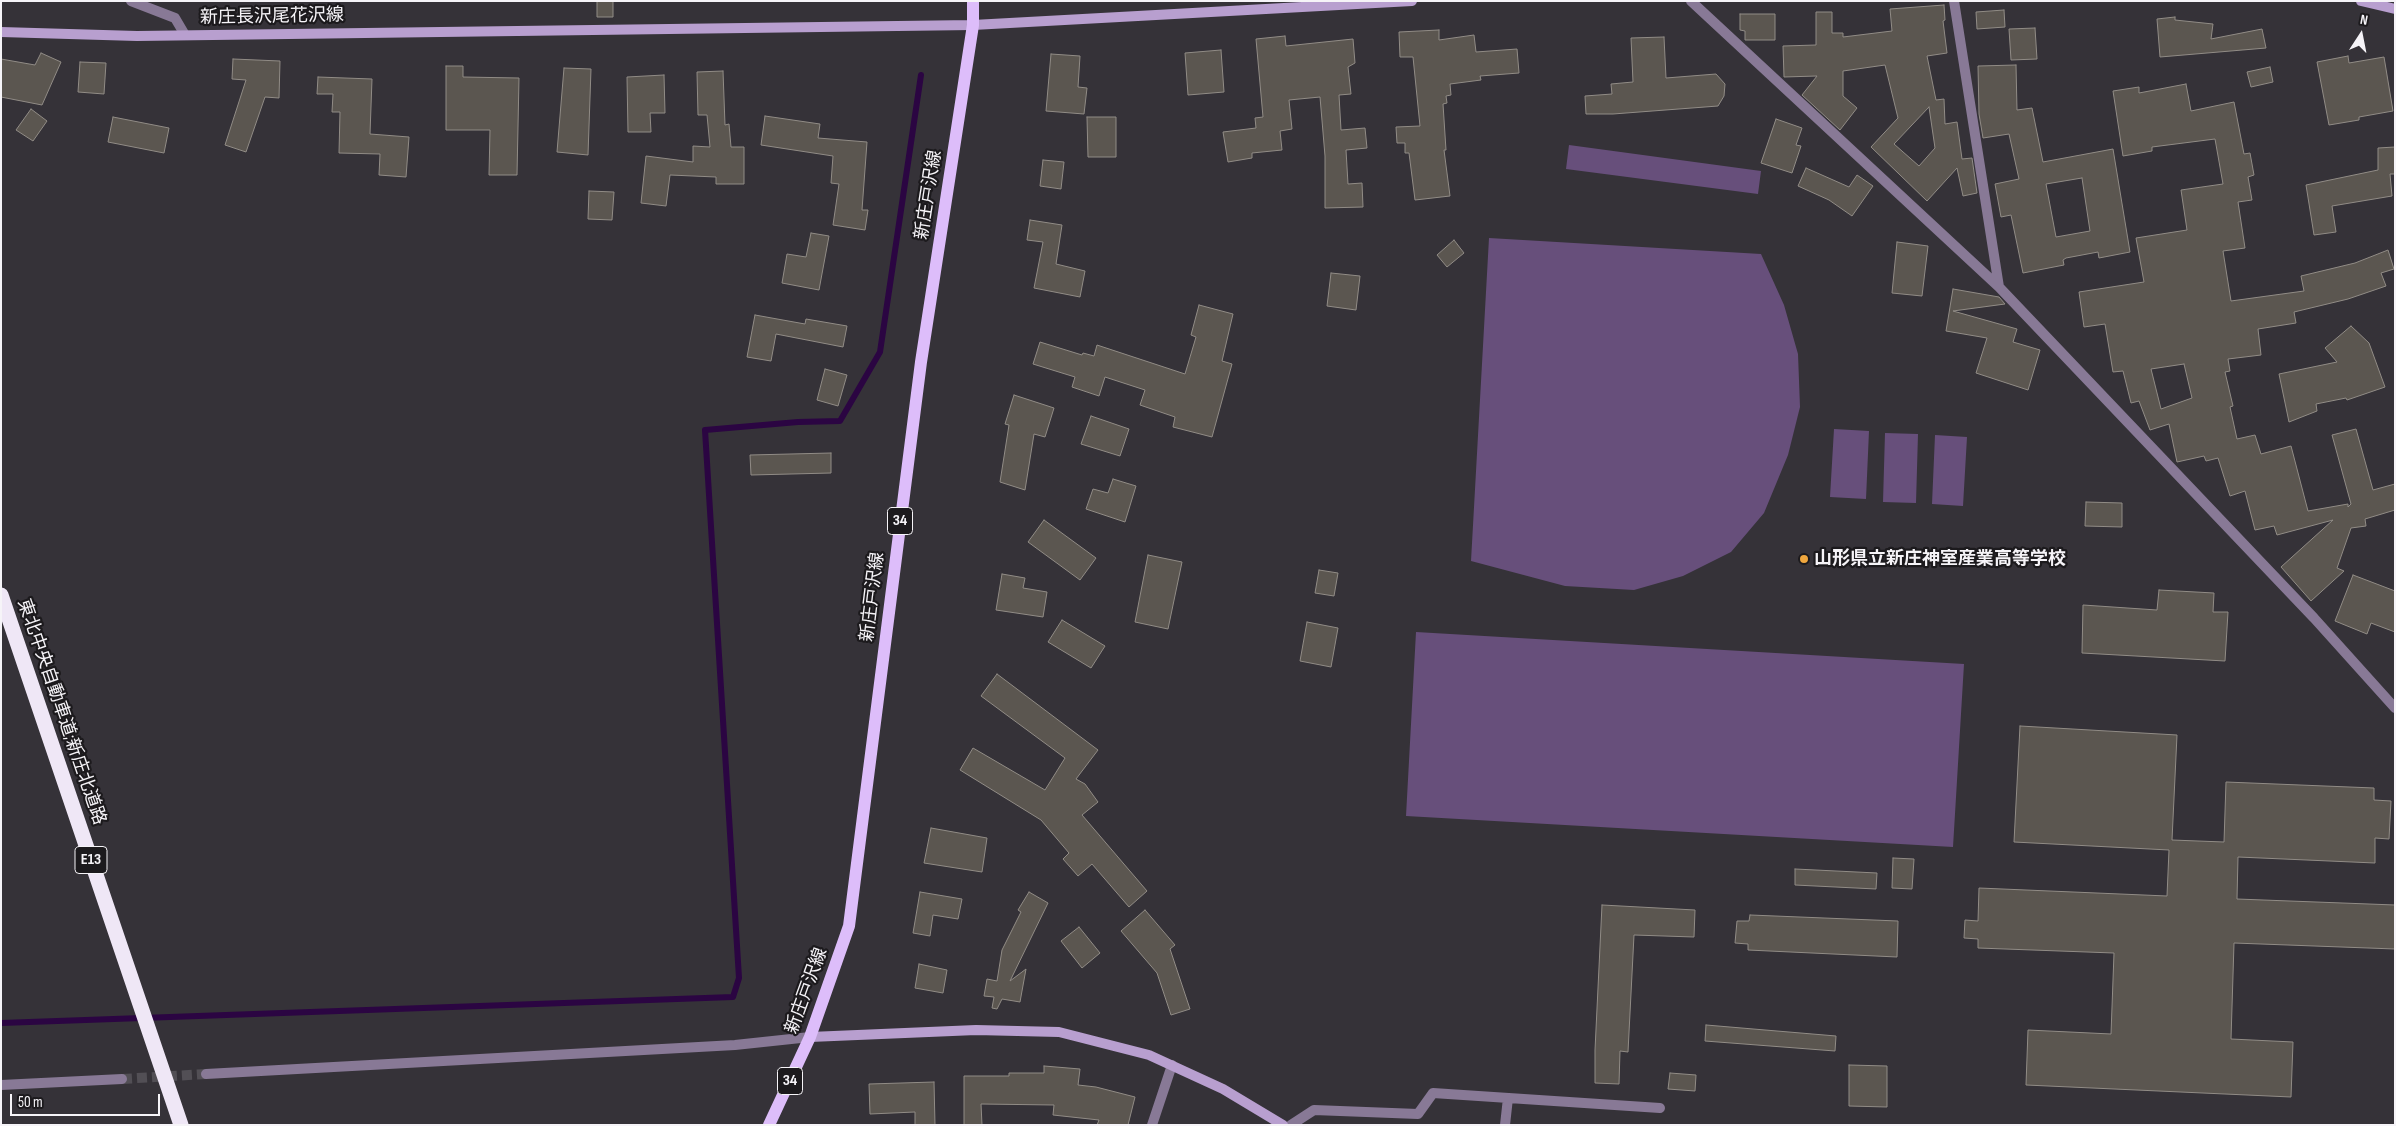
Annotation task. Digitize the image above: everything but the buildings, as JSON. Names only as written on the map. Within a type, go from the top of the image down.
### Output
[{"type":"highway","name":"東北中央自動車道;新庄北道路","points":[[1,595],[181,1125]]},
{"type":"main road","name":"新庄戸沢線","points":[[769,1125],[810,1037],[848,926],[921,362],[973,25],[973,1]]},
{"type":"main road","name":"新庄長沢尾花沢線","points":[[1,32],[137,36],[973,25],[1412,1]]},
{"type":"main road","points":[[2361,1],[2395,9]]},
{"type":"main road","points":[[810,1037],[976,1030],[1059,1032],[1149,1055],[1223,1089],[1283,1125]]},
{"type":"street","points":[[131,1],[174,18],[185,34]]},
{"type":"street","points":[[1691,1],[1999,287],[2314,618],[2395,708]]},
{"type":"street","points":[[1954,1],[1999,287]]},
{"type":"street","points":[[206,1074],[725,1046],[810,1037]]},
{"type":"street","points":[[1152,1125],[1172,1065]]},
{"type":"street","points":[[1,1085],[122,1080]]},
{"type":"street","points":[[1291,1125],[1314,1110],[1418,1114],[1433,1093],[1660,1108]]},
{"type":"street","points":[[1505,1125],[1508,1098]]},
{"type":"shaded area","points":[[1569,145],[1761,171],[1758,194],[1566,169]]},
{"type":"shaded area","points":[[1489,238],[1761,254],[1784,305],[1798,354],[1800,407],[1788,455],[1764,513],[1731,552],[1683,576],[1634,590],[1565,586],[1471,561]]},
{"type":"shaded area","points":[[1834,429],[1869,431],[1866,499],[1830,497]]},
{"type":"shaded area","points":[[1885,433],[1918,434],[1916,503],[1883,502]]},
{"type":"shaded area","points":[[1935,435],[1967,437],[1963,506],[1932,504]]},
{"type":"shaded area","points":[[1416,632],[1964,664],[1953,847],[1406,816]]},
{"type":"waterway","points":[[1,1023],[733,997],[739,978],[705,430],[798,422],[840,421],[880,352],[921,75]]},
{"type":"tunnel","points":[[122,1079],[206,1074]]},
{"type":"place","name":"山形県立新庄神室産業高等学校","points":[[1804,559]]}]
